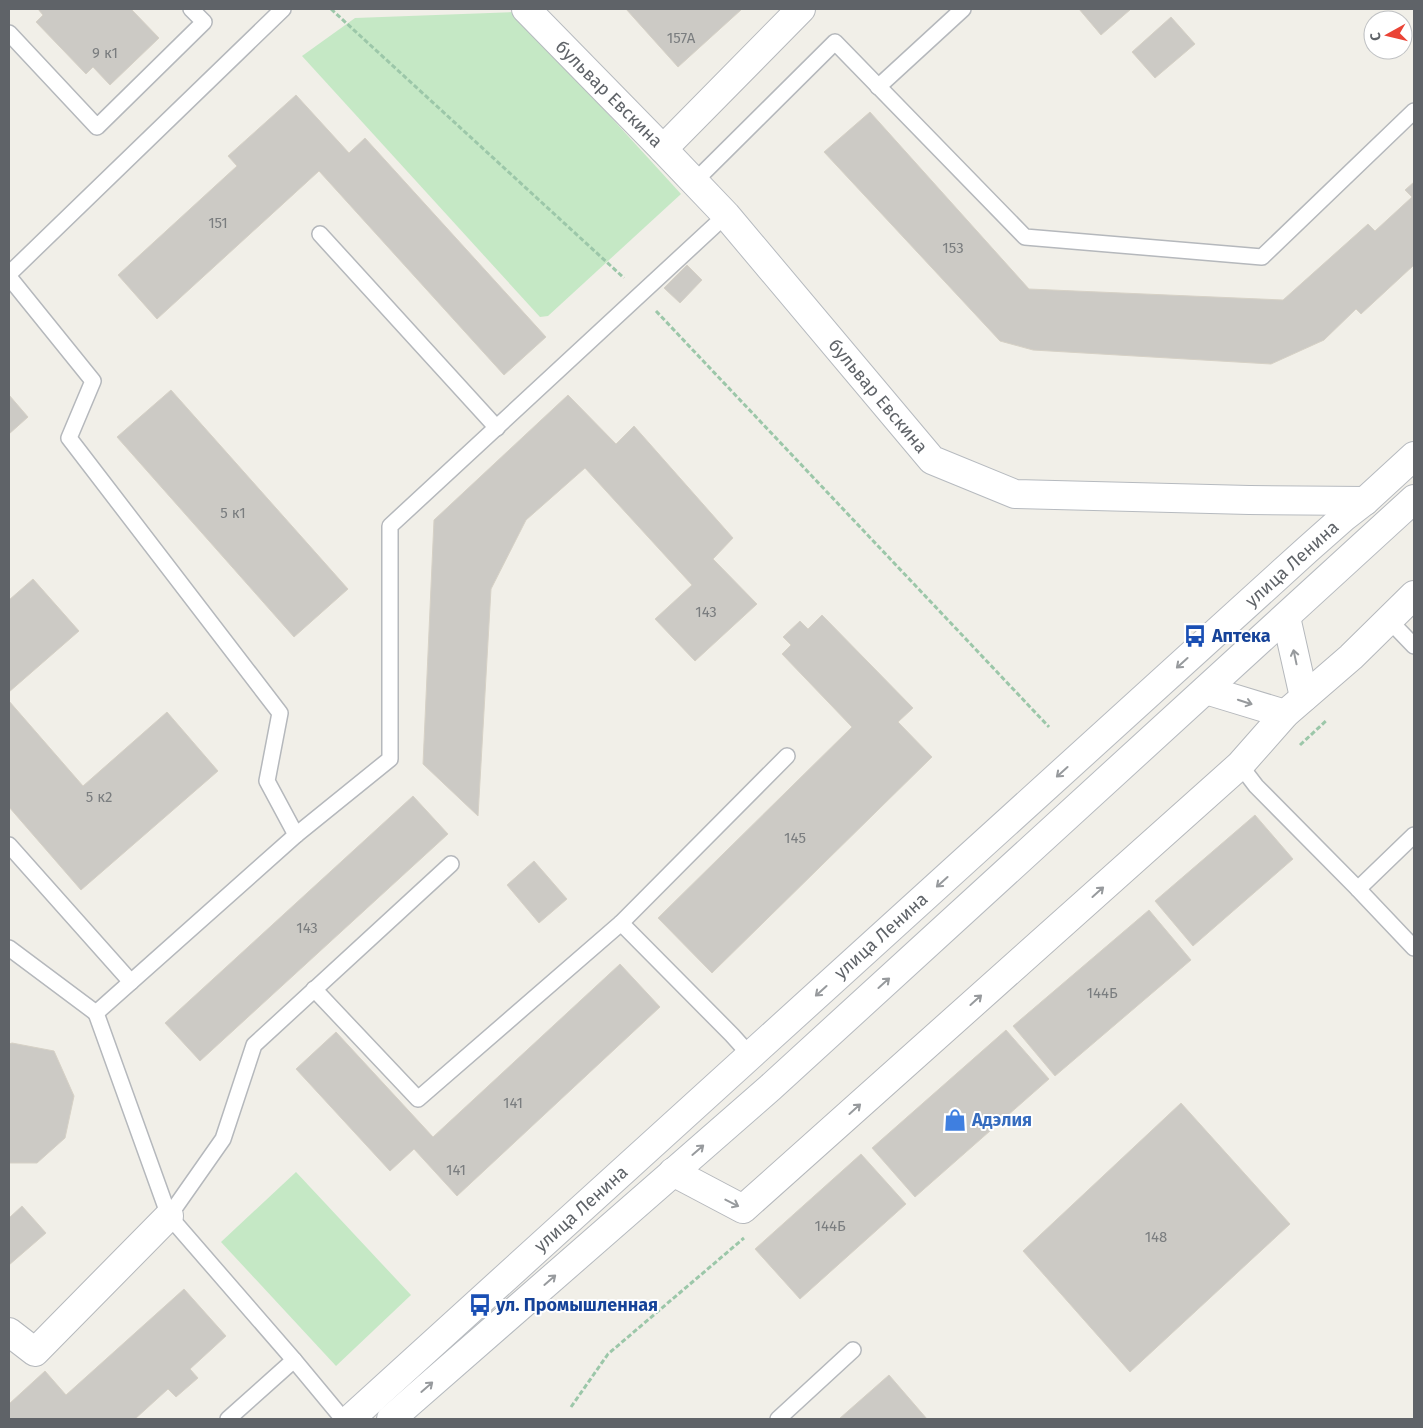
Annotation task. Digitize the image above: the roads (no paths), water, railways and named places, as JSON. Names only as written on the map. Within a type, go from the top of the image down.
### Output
[{"type":"street","name":"бульвар Евскина","points":[[526,9],[664,149],[726,216],[932,460],[1015,494],[1365,501]]},
{"type":"street","points":[[664,149],[802,9]]},
{"type":"street","name":"улица Ленина","points":[[350,1419],[1308,549],[1365,501],[1414,456]]},
{"type":"street","name":"улица Ленина","points":[[390,1419],[771,1087],[1414,499]]},
{"type":"street","points":[[674,1172],[743,1208],[1240,765],[1294,706],[1351,657],[1414,595]]},
{"type":"street","points":[[1286,617],[1294,706]]},
{"type":"street","points":[[1206,690],[1294,706]]},
{"type":"street","points":[[9,1332],[35,1352],[169,1216]]},
{"type":"lane","points":[[9,33],[97,127],[204,22],[191,9]]},
{"type":"lane","points":[[283,9],[9,276],[93,381],[69,438],[280,714],[267,781],[296,835]]},
{"type":"lane","points":[[878,87],[963,9]]},
{"type":"lane","points":[[694,182],[835,42],[1025,237],[1262,257],[1414,111]]},
{"type":"lane","points":[[96,1013],[296,835],[390,758],[390,526],[726,216]]},
{"type":"lane","points":[[320,234],[497,428]]},
{"type":"lane","points":[[1388,619],[1414,646]]},
{"type":"lane","points":[[314,989],[418,1098],[621,923],[788,756]]},
{"type":"lane","points":[[1240,765],[1256,786],[1414,948]]},
{"type":"lane","points":[[1358,889],[1414,835]]},
{"type":"lane","points":[[9,845],[131,982]]},
{"type":"lane","points":[[169,1216],[223,1139],[254,1045],[451,864]]},
{"type":"lane","points":[[621,923],[750,1055]]},
{"type":"lane","points":[[9,948],[96,1013],[169,1216],[343,1419]]},
{"type":"lane","points":[[778,1419],[853,1350]]},
{"type":"lane","points":[[228,1419],[294,1360]]},
{"type":"place","name":"Аптека","points":[[1195,636]]},
{"type":"place","name":"Адэлия","points":[[955,1120]]},
{"type":"place","name":"ул. Промышленная","points":[[480,1305]]}]
